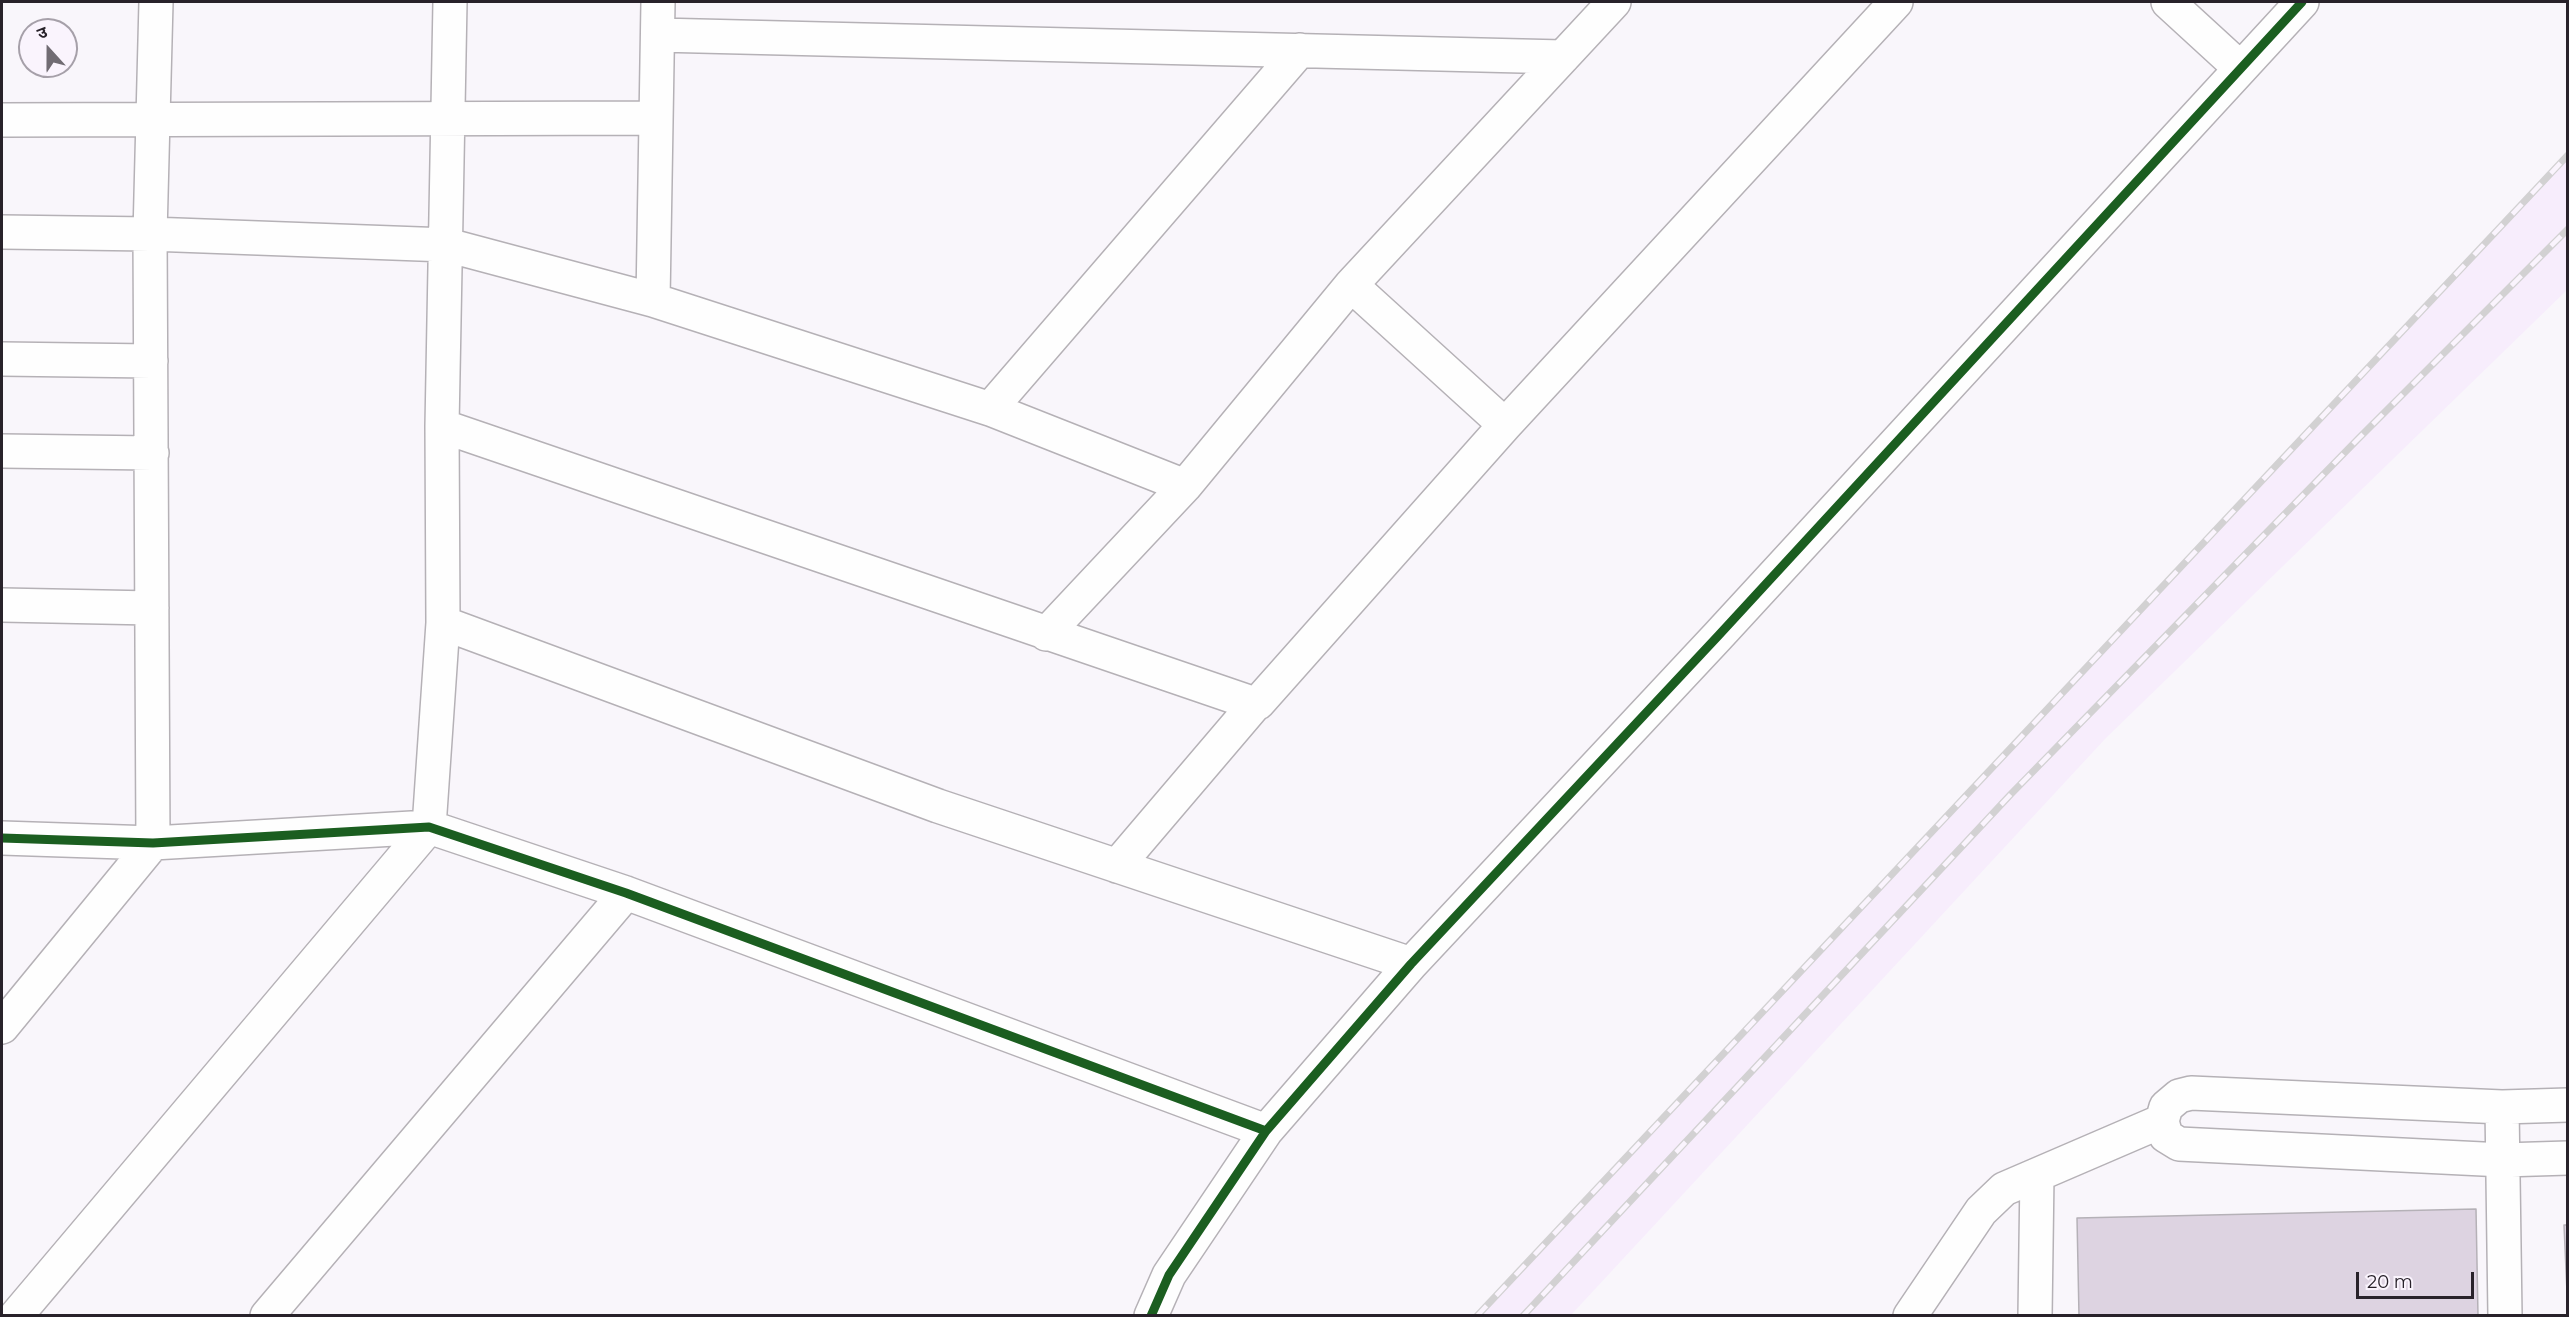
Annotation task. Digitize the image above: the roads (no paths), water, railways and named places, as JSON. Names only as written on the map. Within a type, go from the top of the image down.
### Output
[{"type":"street","points":[[2,1027],[153,843],[150,234],[156,2]]},
{"type":"street","points":[[16,1316],[429,827],[443,623],[442,426],[450,2]]},
{"type":"street","points":[[653,300],[658,2]]},
{"type":"street","points":[[1047,634],[1185,486],[1351,285],[1614,2]]},
{"type":"street","points":[[1117,866],[1255,704],[1505,425],[1896,2]]},
{"type":"street","points":[[2168,2],[2240,68]]},
{"type":"street","points":[[1152,1316],[1169,1275],[1266,1131],[1411,964],[1726,627],[2302,2]]},
{"type":"street","points":[[658,35],[1563,57]]},
{"type":"street","points":[[990,409],[1300,50]]},
{"type":"street","points":[[2,120],[656,118]]},
{"type":"street","points":[[2,232],[150,234],[447,245],[653,300],[990,409],[1185,486]]},
{"type":"street","points":[[1351,285],[1505,425]]},
{"type":"street","points":[[2,359],[151,361]]},
{"type":"street","points":[[442,426],[1255,704]]},
{"type":"street","points":[[2,451],[152,453]]},
{"type":"street","points":[[2,605],[152,608]]},
{"type":"street","points":[[443,623],[938,806],[1411,964]]},
{"type":"street","points":[[2,838],[153,843],[429,827],[626,893],[1266,1131]]},
{"type":"street","points":[[267,1316],[626,893]]},
{"type":"street","points":[[2568,1105],[2502,1107],[2191,1093],[2179,1096],[2166,1107],[2162,1121],[2166,1136],[2179,1144],[2503,1160],[2568,1158]]},
{"type":"street","points":[[2502,1107],[2505,1316]]},
{"type":"street","points":[[1910,1316],[1981,1211],[2004,1189],[2162,1121]]},
{"type":"street","points":[[2035,1316],[2037,1175]]},
{"type":"street","points":[[2,1308],[9,1316]]},
{"type":"railway","points":[[1477,1316],[2568,155]]},
{"type":"railway","points":[[1523,1316],[2011,794],[2357,440],[2568,229]]}]
